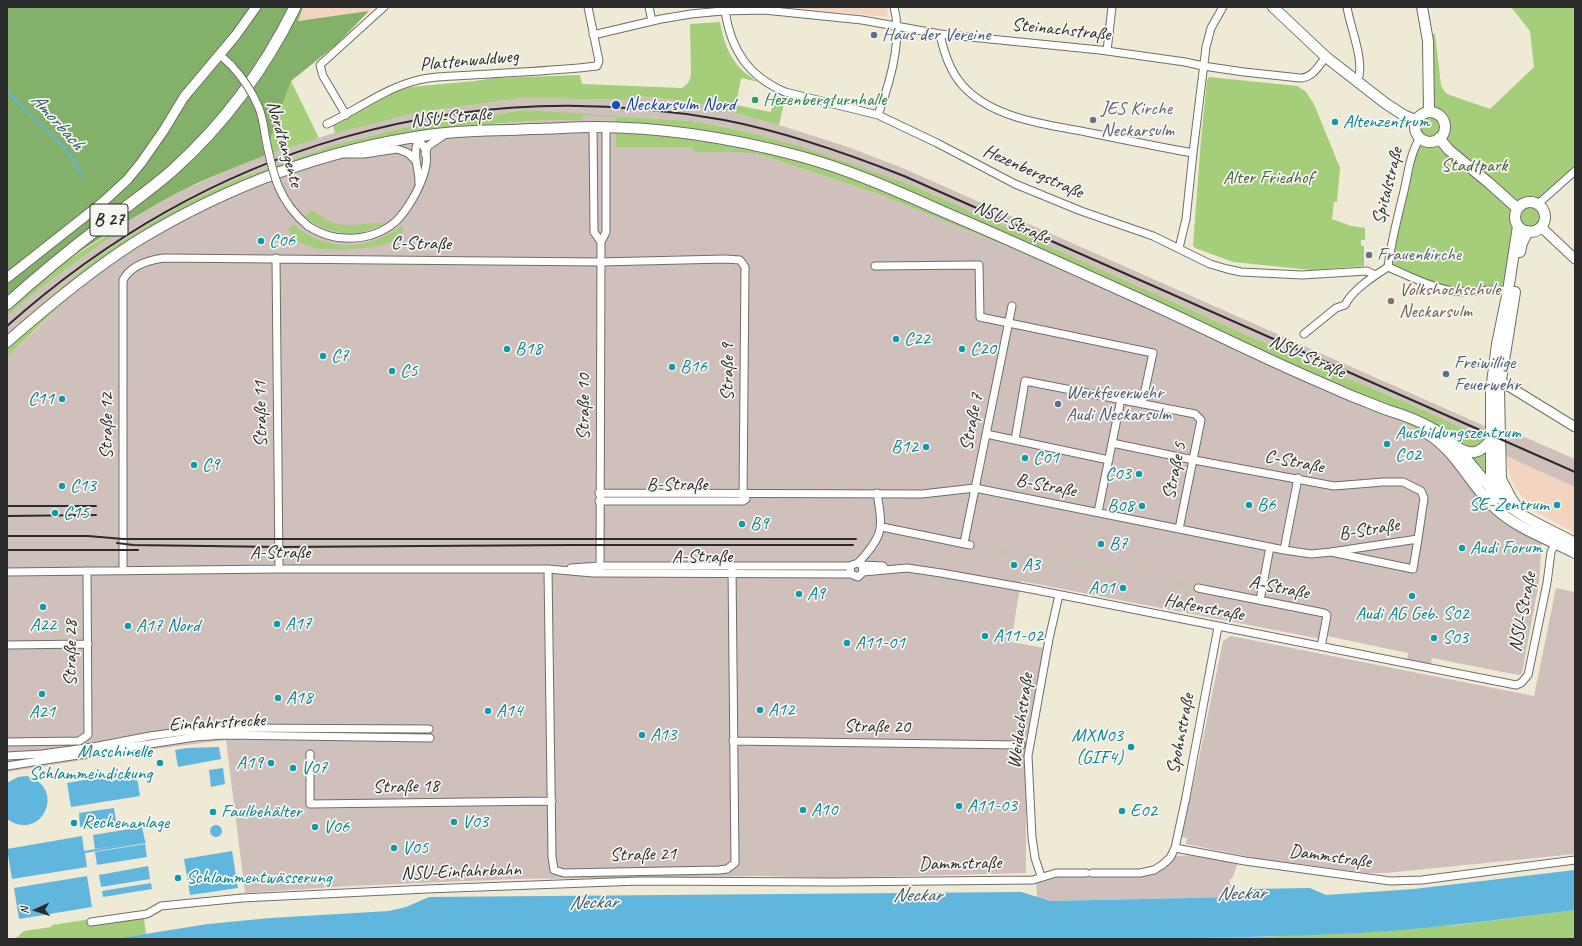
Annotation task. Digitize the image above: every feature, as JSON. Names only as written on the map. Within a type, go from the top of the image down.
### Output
[{"type":"highway","name":"B 27","points":[[7,304],[35,278],[174,169],[209,135],[256,75],[276,44],[295,7]]},
{"type":"main road","points":[[1273,7],[1326,57],[1358,80],[1385,103],[1405,116],[1416,120]]},
{"type":"main road","points":[[1422,7],[1428,41],[1429,112]]},
{"type":"main road","points":[[1429,112],[1439,115],[1444,122],[1444,131],[1439,138],[1434,141],[1428,141],[1420,138],[1415,128],[1416,120],[1422,114],[1429,112]]},
{"type":"main road","name":"NSU-Straße","points":[[7,342],[49,307],[135,243],[194,209],[247,184],[313,159],[447,133],[594,127],[671,132],[732,141],[801,156],[831,166],[912,198],[1024,247],[1172,313],[1296,372],[1387,410],[1431,435],[1442,445],[1491,504],[1506,518],[1522,527],[1557,538]]},
{"type":"main road","points":[[1439,138],[1449,150],[1517,208]]},
{"type":"main road","points":[[1491,504],[1498,495],[1501,479],[1496,379],[1497,344],[1508,290],[1518,226],[1515,217],[1517,208],[1527,202],[1538,204],[1543,210],[1545,217],[1541,227],[1535,231],[1528,232],[1518,226]]},
{"type":"main road","points":[[1491,504],[1491,405],[1512,309],[1522,243],[1528,232]]},
{"type":"main road","name":"NSU-Straße","points":[[1387,410],[1403,414],[1416,420],[1435,430],[1453,443],[1498,495],[1512,508],[1557,538]]},
{"type":"main road","points":[[1453,443],[1463,450],[1474,452],[1481,450],[1491,440]]},
{"type":"main road","points":[[1501,479],[1512,500],[1527,518]]},
{"type":"main road","points":[[1557,538],[1575,543]]},
{"type":"main road","points":[[1557,538],[1575,553]]},
{"type":"street","points":[[7,278],[102,203],[126,180],[150,150],[184,97],[236,35],[256,7]]},
{"type":"street","points":[[346,115],[323,76],[320,65],[384,7]]},
{"type":"street","points":[[588,7],[593,34]]},
{"type":"street","points":[[649,7],[652,21]]},
{"type":"street","points":[[878,115],[891,78],[897,25],[894,7]]},
{"type":"street","points":[[1107,51],[1112,7]]},
{"type":"street","points":[[1179,248],[1186,219],[1192,152],[1208,37],[1223,7]]},
{"type":"street","points":[[1347,7],[1360,68],[1358,80]]},
{"type":"street","name":"Steinachstraße","points":[[593,34],[691,14],[764,10],[791,11],[897,25],[940,34],[1107,51],[1244,72],[1306,78],[1310,76],[1326,57]]},
{"type":"street","name":"Hezenbergstraße","points":[[725,11],[730,34],[736,50],[752,71],[766,82],[785,92],[878,115],[937,143],[1015,184],[1074,208],[1153,236],[1210,264],[1234,271],[1302,275],[1367,271],[1375,275]]},
{"type":"street","name":"Plattenwaldweg","points":[[327,124],[394,88],[425,79],[494,73],[568,70],[599,65],[593,34]]},
{"type":"street","points":[[940,34],[946,57],[962,84],[977,99],[999,111],[1023,119],[1192,152]]},
{"type":"street","name":"Nordtangente","points":[[220,55],[242,77],[250,88],[260,109],[274,174],[279,190],[290,209],[315,231],[331,237],[350,239],[370,236],[387,228],[405,212],[416,195],[425,173],[425,154]]},
{"type":"street","points":[[594,127],[594,232],[601,242],[606,232],[606,128]]},
{"type":"street","points":[[425,154],[428,146],[447,133]]},
{"type":"street","points":[[417,138],[423,146],[425,154]]},
{"type":"street","points":[[417,138],[415,160],[419,173],[419,185]]},
{"type":"street","name":"Spitalstraße","points":[[1388,267],[1393,236],[1410,162],[1417,142],[1420,138]]},
{"type":"street","points":[[332,155],[364,154],[397,150],[408,153],[415,160]]},
{"type":"street","points":[[1538,204],[1575,171]]},
{"type":"street","points":[[1541,227],[1575,259]]},
{"type":"street","name":"Straße 10","points":[[600,569],[599,493],[601,242]]},
{"type":"street","name":"C-Straße","points":[[124,280],[129,272],[151,260],[164,258],[600,262],[725,259]]},
{"type":"street","name":"Straße 11","points":[[276,258],[279,569]]},
{"type":"street","name":"Straße 9","points":[[725,259],[740,260],[745,267],[743,497]]},
{"type":"street","points":[[876,266],[979,265],[980,317],[1153,353],[1142,404]]},
{"type":"street","points":[[1304,334],[1336,308],[1345,305],[1348,298],[1375,275],[1388,267],[1435,287],[1452,291],[1475,292],[1502,289],[1508,290],[1512,309]]},
{"type":"street","name":"Straße 12","points":[[123,571],[124,280]]},
{"type":"street","name":"Straße 7","points":[[882,527],[967,544],[975,488],[1012,306]]},
{"type":"street","points":[[1496,379],[1575,427]]},
{"type":"street","name":"Straße 5","points":[[1015,440],[1025,381],[1195,414],[1201,420],[1179,529]]},
{"type":"street","points":[[1098,512],[1121,399]]},
{"type":"street","points":[[986,434],[1109,460]]},
{"type":"street","name":"C-Straße","points":[[1112,443],[1334,486],[1382,482],[1403,482],[1421,491],[1424,498],[1418,539]]},
{"type":"street","points":[[1284,550],[1298,478]]},
{"type":"street","name":"B-Straße","points":[[599,501],[743,497],[752,493],[922,494],[975,488],[1284,550],[1311,554],[1418,539],[1413,569],[1331,552]]},
{"type":"street","name":"B-Straße","points":[[599,493],[743,497]]},
{"type":"street","points":[[850,571],[855,563],[861,567],[882,527],[877,493]]},
{"type":"street","name":"NSU-Straße","points":[[1509,685],[1521,683],[1528,675],[1547,583],[1550,552],[1557,538]]},
{"type":"street","points":[[1260,600],[1270,547]]},
{"type":"street","name":"A-Straße","points":[[7,572],[279,569],[732,569],[850,571],[858,577],[861,567],[883,566],[888,569]]},
{"type":"street","name":"Straße 21","points":[[551,569],[552,856],[554,870],[564,873],[727,869],[735,863],[732,569]]},
{"type":"street","name":"Hafenstraße","points":[[888,569],[914,569],[1059,595],[1509,685]]},
{"type":"street","name":"Straße 28","points":[[7,742],[79,741],[88,735],[86,571]]},
{"type":"street","name":"A-Straße","points":[[1198,588],[1324,613],[1327,615],[1322,642]]},
{"type":"street","name":"Weidachstraße","points":[[1041,876],[1035,858],[1032,837],[1028,756],[1049,639],[1059,595]]},
{"type":"street","name":"Spohnstraße","points":[[1175,848],[1218,626]]},
{"type":"street","points":[[7,645],[88,644]]},
{"type":"street","name":"Einfahrstrecke","points":[[7,756],[50,753],[194,730],[222,728],[430,729]]},
{"type":"street","name":"Einfahrstrecke","points":[[7,766],[160,742],[224,735],[430,738]]},
{"type":"street","name":"Straße 20","points":[[733,741],[1021,745]]},
{"type":"street","name":"Straße 18","points":[[310,754],[310,804],[552,801]]},
{"type":"street","name":"Dammstraße","points":[[835,882],[1033,880],[1041,876],[1056,873],[1140,873],[1154,870],[1170,858],[1175,848],[1245,861],[1390,881],[1429,879],[1575,860]]},
{"type":"street","name":"NSU-Einfahrbahn","points":[[91,922],[147,914],[161,906],[242,898],[427,889],[639,882],[835,882]]},
{"type":"shaded area","points":[[303,7],[373,7],[369,11],[298,21]]},
{"type":"shaded area","points":[[788,7],[888,7],[887,17]]},
{"type":"shaded area","points":[[637,96],[693,102],[779,125],[848,147],[905,169],[1496,431],[1504,428],[1575,459],[1575,487],[1506,456],[1487,439],[1414,406],[1272,346],[912,185],[801,146],[735,129],[692,121],[617,116],[676,146],[692,147],[694,152],[738,152],[761,155],[878,194],[1159,308],[1392,415],[1438,445],[1486,500],[1491,513],[1542,541],[1539,582],[1522,673],[1520,675],[1513,674],[1432,658],[1431,665],[1407,660],[1408,653],[1322,635],[1321,639],[1021,581],[1011,642],[1045,648],[1028,738],[1026,738],[1026,873],[829,878],[764,876],[515,879],[351,886],[245,893],[226,740],[147,750],[7,772],[7,357],[89,276],[134,239],[192,204],[250,181],[463,127],[545,120],[581,120],[582,115],[523,110],[402,128],[333,145],[239,178],[182,204],[118,243],[87,265],[7,334],[7,316],[37,291],[116,233],[120,232],[122,226],[127,222],[177,193],[235,167],[264,156],[346,129],[415,113],[522,98],[635,100]]},
{"type":"shaded area","points":[[1506,456],[1575,487],[1575,533],[1532,510],[1513,484]]},
{"type":"shaded area","points":[[1556,588],[1575,592],[1575,854],[1386,873],[1368,873],[1255,858],[1186,844],[1187,838],[1181,837],[1223,641],[1231,636],[1534,696]]},
{"type":"shaded area","points":[[1199,855],[1238,862],[1233,877],[1229,880],[1233,892],[1237,897],[1051,901],[1037,897],[1036,883],[1056,876],[1157,872],[1165,868],[1175,856]]},
{"type":"green space","points":[[7,7],[303,7],[298,21],[369,11],[337,44],[291,81],[264,156],[198,183],[157,204],[20,290],[7,302]]},
{"type":"green space","name":"Stadtpark","points":[[1511,7],[1575,7],[1575,166],[1534,205],[1525,204],[1517,208],[1514,215],[1515,228],[1505,285],[1468,289],[1447,287],[1391,266],[1392,253],[1417,149],[1423,133],[1421,124],[1428,117],[1431,35],[1435,34],[1441,85],[1444,91],[1447,94],[1490,109],[1534,67],[1530,31]]},
{"type":"green space","points":[[720,22],[725,41],[732,57],[743,71],[759,82],[741,78],[736,105],[771,112],[774,94],[785,99],[779,125],[693,102],[637,96],[635,100],[522,98],[415,113],[335,133],[333,125],[345,120],[390,93],[410,87],[493,78],[580,75],[582,84],[682,88],[690,79],[691,74],[690,24]]},
{"type":"green space","name":"Alter Friedhof","points":[[1209,77],[1297,86],[1305,91],[1314,104],[1340,168],[1337,202],[1334,202],[1332,219],[1351,226],[1365,228],[1365,240],[1361,240],[1361,246],[1364,246],[1364,266],[1312,270],[1233,262],[1195,248],[1193,245],[1201,140],[1207,80]]},
{"type":"green space","points":[[291,81],[319,138],[264,156]]},
{"type":"green space","points":[[524,110],[692,121],[735,129],[801,146],[912,185],[1272,346],[1414,406],[1487,439],[1486,500],[1476,481],[1424,435],[1392,415],[1159,308],[878,194],[761,155],[738,152],[694,152],[692,147],[616,147],[616,117],[582,115],[582,120],[545,120],[492,124],[416,133],[250,181],[192,204],[134,239],[105,262],[7,357],[7,334],[87,265],[118,243],[182,204],[239,178],[333,145],[402,128]]},
{"type":"green space","points":[[1530,207],[1537,210],[1540,217],[1537,224],[1530,227],[1523,224],[1520,217],[1523,210]]},
{"type":"green space","points":[[311,210],[334,223],[339,224],[385,223],[364,231],[344,233],[325,228],[305,217]]},
{"type":"green space","points":[[294,225],[308,235],[324,242],[348,245],[371,242],[382,238],[403,225],[401,234],[394,240],[383,245],[370,248],[329,249],[309,246],[297,241],[292,237],[288,228]]},
{"type":"green space","points":[[122,226],[120,232],[116,233],[37,291],[7,316],[7,302],[20,290]]},
{"type":"green space","points":[[1575,910],[1575,939],[1124,939],[1263,937],[1458,925]]},
{"type":"green space","points":[[143,911],[146,934],[114,939],[15,939],[24,931],[51,927],[52,925]]},
{"type":"water","points":[[219,747],[221,759],[178,767],[175,750]]},
{"type":"water","points":[[223,768],[225,784],[211,787],[209,770]]},
{"type":"water","points":[[136,771],[140,796],[71,807],[67,783]]},
{"type":"water","points":[[27,776],[39,783],[46,792],[48,802],[45,811],[39,819],[30,824],[19,825],[7,819],[7,783],[18,777]]},
{"type":"water","points":[[114,808],[116,821],[80,827],[79,813]]},
{"type":"water","points":[[216,825],[220,827],[222,831],[220,835],[216,837],[212,835],[210,831],[212,827]]},
{"type":"water","points":[[142,827],[145,841],[95,849],[93,835]]},
{"type":"water","points":[[82,836],[84,851],[145,841],[146,843],[85,853],[87,867],[12,879],[7,849]]},
{"type":"water","points":[[145,844],[147,857],[97,865],[95,852]]},
{"type":"water","points":[[232,851],[238,888],[190,895],[184,859]]},
{"type":"water","points":[[148,866],[150,879],[101,887],[99,875]]},
{"type":"water","name":"Neckar","points":[[1575,870],[1575,910],[1440,926],[1358,933],[1124,939],[114,939],[208,924],[270,918],[389,911],[406,907],[429,897],[1021,892],[1051,901],[1237,897],[1251,889],[1310,888],[1326,895],[1414,889]]},
{"type":"water","points":[[87,876],[92,907],[19,919],[14,888]]},
{"type":"water","points":[[151,883],[152,889],[103,897],[102,891]]},
{"type":"waterway","name":"Amorbach","points":[[7,89],[11,96],[65,148],[83,176]]},
{"type":"tunnel","points":[[970,545],[1198,588]]},
{"type":"railway","points":[[7,326],[85,264],[167,212],[252,170],[342,138],[434,117],[528,107],[625,108],[724,120],[747,125],[816,144],[882,167],[1575,472]]},
{"type":"railway","points":[[7,506],[96,506]]},
{"type":"railway","points":[[7,516],[96,515]]},
{"type":"railway","points":[[7,536],[88,536],[123,539],[856,539]]},
{"type":"railway","points":[[117,543],[133,545],[279,547],[853,545]]},
{"type":"railway","points":[[7,550],[138,550]]},
{"type":"place","name":"Haus der Vereine","points":[[874,35]]},
{"type":"place","name":"Hezenbergturnhalle","points":[[755,100]]},
{"type":"place","name":"Neckarsulm Nord","points":[[616,105]]},
{"type":"place","name":"JES Kirche Neckarsulm","points":[[1093,120]]},
{"type":"place","name":"Altenzentrum","points":[[1335,122]]},
{"type":"place","name":"C06","points":[[261,241]]},
{"type":"place","name":"Frauenkirche","points":[[1369,255]]},
{"type":"place","name":"Volkshochschule Neckarsulm","points":[[1391,301]]},
{"type":"place","name":"C22","points":[[896,339]]},
{"type":"place","name":"B18","points":[[507,349]]},
{"type":"place","name":"C20","points":[[962,349]]},
{"type":"place","name":"C7","points":[[323,356]]},
{"type":"place","name":"B16","points":[[672,367]]},
{"type":"place","name":"C5","points":[[392,371]]},
{"type":"place","name":"Freiwillige Feuerwehr","points":[[1446,374]]},
{"type":"place","name":"C11","points":[[62,399]]},
{"type":"place","name":"Werkfeuerwehr Audi Neckarsulm","points":[[1058,404]]},
{"type":"place","name":"Ausbildungszentrum C02","points":[[1387,444]]},
{"type":"place","name":"B12","points":[[926,447]]},
{"type":"place","name":"C01","points":[[1025,458]]},
{"type":"place","name":"C9","points":[[194,465]]},
{"type":"place","name":"C03","points":[[1139,474]]},
{"type":"place","name":"C13","points":[[62,486]]},
{"type":"place","name":"B6","points":[[1249,505]]},
{"type":"place","name":"SE-Zentrum","points":[[1557,505]]},
{"type":"place","name":"B08","points":[[1142,506]]},
{"type":"place","name":"C15","points":[[55,513]]},
{"type":"place","name":"B9","points":[[742,524]]},
{"type":"place","name":"B7","points":[[1101,544]]},
{"type":"place","name":"Audi Forum","points":[[1462,548]]},
{"type":"place","name":"A3","points":[[1014,565]]},
{"type":"place","name":"A01","points":[[1123,588]]},
{"type":"place","name":"A9","points":[[799,594]]},
{"type":"place","name":"Audi AG Geb. S02","points":[[1412,596]]},
{"type":"place","name":"A22","points":[[43,607]]},
{"type":"place","name":"A17","points":[[277,624]]},
{"type":"place","name":"A17 Nord","points":[[128,626]]},
{"type":"place","name":"A11-02","points":[[985,636]]},
{"type":"place","name":"S03","points":[[1434,638]]},
{"type":"place","name":"A11-01","points":[[847,643]]},
{"type":"place","name":"A21","points":[[42,694]]},
{"type":"place","name":"A18","points":[[278,698]]},
{"type":"place","name":"A12","points":[[760,710]]},
{"type":"place","name":"A14","points":[[488,711]]},
{"type":"place","name":"A13","points":[[642,735]]},
{"type":"place","name":"MXN03 (GIF4)","points":[[1131,747]]},
{"type":"place","name":"Maschinelle Schlammeindickung","points":[[160,763]]},
{"type":"place","name":"A19","points":[[271,763]]},
{"type":"place","name":"V07","points":[[293,768]]},
{"type":"place","name":"A11-03","points":[[959,806]]},
{"type":"place","name":"A10","points":[[803,810]]},
{"type":"place","name":"E02","points":[[1122,811]]},
{"type":"place","name":"Faulbehälter","points":[[213,812]]},
{"type":"place","name":"V03","points":[[454,822]]},
{"type":"place","name":"Rechenanlage","points":[[74,823]]},
{"type":"place","name":"V06","points":[[315,827]]},
{"type":"place","name":"V05","points":[[394,848]]},
{"type":"place","name":"Schlammentwässerung","points":[[178,878]]}]
